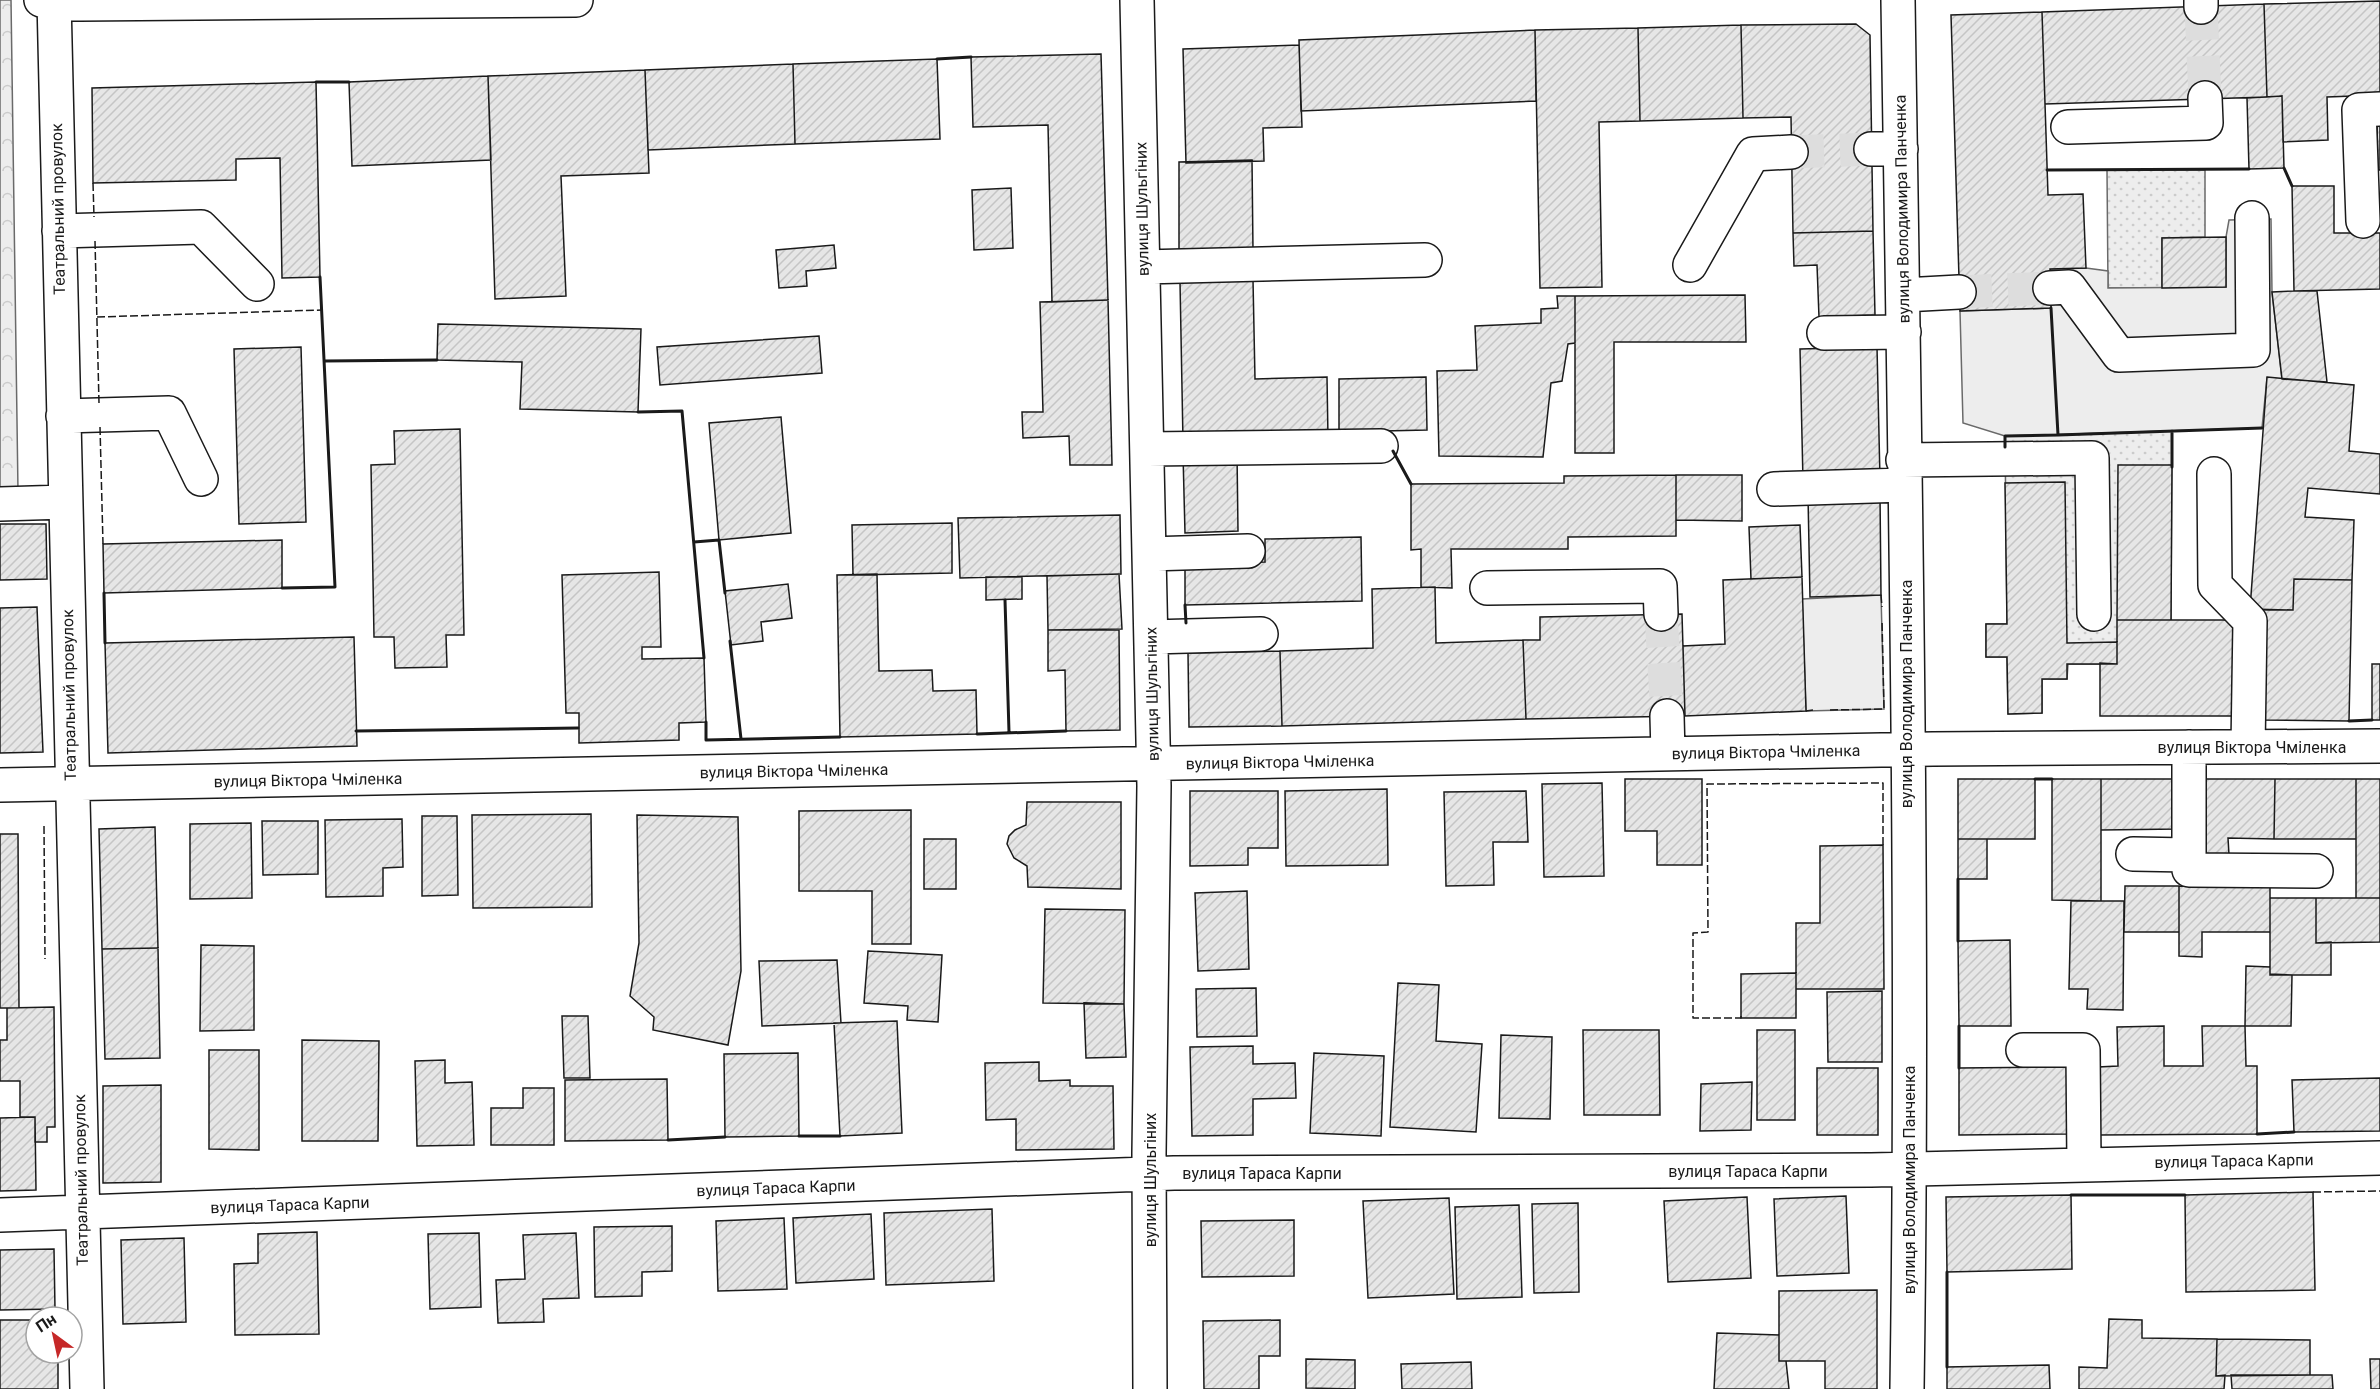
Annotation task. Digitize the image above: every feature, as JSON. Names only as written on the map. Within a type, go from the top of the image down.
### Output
[{"type":"street","points":[[50,1],[576,0]]},
{"type":"street","name":"вулиця Шульгіних","points":[[1137,0],[1154,764],[1140,1175],[1150,1389]]},
{"type":"street","name":"вулиця Володимира Панченка","points":[[1898,0],[1886,149],[1904,295],[1911,1167],[1907,1389]]},
{"type":"street","name":"Театральний провулок","points":[[50,1],[59,231],[87,1389]]},
{"type":"street","points":[[2068,128],[2206,123],[2205,98]]},
{"type":"street","points":[[2363,221],[2359,110],[2380,109]]},
{"type":"street","points":[[1690,265],[1753,154],[1791,152]]},
{"type":"street","points":[[2050,288],[2069,287],[2119,355],[2253,350],[2252,218]]},
{"type":"street","points":[[59,231],[201,227],[257,284]]},
{"type":"street","points":[[1143,267],[1425,260]]},
{"type":"street","points":[[1904,295],[1959,292]]},
{"type":"street","points":[[1824,333],[1904,332]]},
{"type":"street","points":[[63,416],[169,413],[201,479]]},
{"type":"street","points":[[1148,449],[1381,446]]},
{"type":"street","points":[[1774,489],[1904,473],[2092,458],[2094,614]]},
{"type":"street","points":[[2214,474],[2215,585],[2250,621],[2248,747]]},
{"type":"street","points":[[0,504],[65,502]]},
{"type":"street","points":[[1149,554],[1248,551]]},
{"type":"street","points":[[1487,588],[1660,586],[1661,614]]},
{"type":"street","points":[[1151,637],[1261,634]]},
{"type":"street","points":[[1666,716],[1668,753]]},
{"type":"street","name":"вулиця Віктора Чміленка","points":[[0,785],[1668,753],[2380,746]]},
{"type":"street","points":[[2189,747],[2189,870],[2316,871]]},
{"type":"street","points":[[2133,854],[2189,855]]},
{"type":"street","points":[[2023,1050],[2083,1050],[2084,1165]]},
{"type":"street","name":"вулиця Тараса Карпи","points":[[0,1215],[1140,1175],[1871,1170],[1911,1167],[2380,1158]]},
{"type":"green space","points":[[0,0],[11,0],[18,491],[0,491]]},
{"type":"green space","points":[[2107,170],[2205,170],[2205,237],[2162,238],[2162,288],[2108,288]]},
{"type":"green space","points":[[2172,431],[2171,620],[2117,664],[2068,664],[2067,679],[2042,679],[2042,713],[2008,714],[2007,657],[1986,657],[1986,624],[2007,624],[2005,436]]},
{"type":"shaded area","points":[[2271,219],[2272,292],[2282,379],[2267,378],[2262,428],[2005,436],[1963,423],[1960,311],[2051,308],[2050,269],[2086,268],[2108,271],[2108,288],[2226,287],[2226,237],[2229,220]]},
{"type":"shaded area","points":[[1881,595],[1884,709],[1806,711],[1802,599]]},
{"type":"building","points":[[2380,1],[2380,95],[2327,97],[2328,140],[2283,142],[2282,96],[2267,97],[2264,4]]},
{"type":"building","points":[[2264,4],[2267,97],[2045,104],[2042,12]]},
{"type":"building","points":[[2042,12],[2048,195],[2083,194],[2086,268],[2050,269],[2051,308],[1960,311],[1951,15]]},
{"type":"building","points":[[1856,24],[1870,35],[1873,231],[1793,233],[1791,117],[1743,118],[1741,25]]},
{"type":"building","points":[[1741,25],[1743,118],[1640,121],[1638,28]]},
{"type":"building","points":[[1638,28],[1640,121],[1599,122],[1602,287],[1540,288],[1535,30]]},
{"type":"building","points":[[1535,30],[1536,101],[1301,111],[1299,40]]},
{"type":"building","points":[[1299,45],[1302,127],[1263,128],[1264,161],[1186,163],[1183,49]]},
{"type":"building","points":[[1101,54],[1108,300],[1052,302],[1048,125],[973,127],[971,57]]},
{"type":"building","points":[[937,59],[940,139],[795,144],[793,64]]},
{"type":"building","points":[[793,64],[795,144],[648,150],[645,70]]},
{"type":"building","points":[[645,70],[649,173],[561,176],[566,296],[495,299],[488,76]]},
{"type":"building","points":[[488,76],[491,160],[352,166],[349,82]]},
{"type":"building","points":[[316,82],[320,277],[282,278],[280,158],[236,159],[236,180],[93,183],[92,88]]},
{"type":"building","points":[[2282,96],[2284,168],[2249,169],[2247,98]]},
{"type":"building","points":[[2377,123],[2380,123],[2380,170],[2378,170]]},
{"type":"building","points":[[1252,160],[1253,251],[1179,252],[1179,162]]},
{"type":"building","points":[[2292,186],[2334,186],[2334,233],[2380,233],[2380,289],[2294,291]]},
{"type":"building","points":[[1011,188],[1013,248],[974,250],[972,190]]},
{"type":"building","points":[[1873,231],[1875,315],[1819,317],[1817,265],[1794,266],[1793,233]]},
{"type":"building","points":[[2226,237],[2226,287],[2162,288],[2162,238]]},
{"type":"building","points":[[834,245],[836,268],[806,271],[807,286],[779,288],[776,250]]},
{"type":"building","points":[[1253,280],[1255,379],[1327,377],[1328,438],[1183,441],[1180,282]]},
{"type":"building","points":[[2317,291],[2327,382],[2282,379],[2272,292]]},
{"type":"building","points":[[1745,295],[1746,342],[1614,342],[1614,453],[1575,453],[1575,296]]},
{"type":"building","points":[[1557,296],[1575,296],[1575,343],[1568,344],[1562,381],[1551,383],[1543,457],[1439,456],[1437,371],[1477,370],[1475,326],[1541,323],[1541,309],[1558,308]]},
{"type":"building","points":[[1108,300],[1112,465],[1070,465],[1069,436],[1023,438],[1022,412],[1043,412],[1040,302]]},
{"type":"building","points":[[438,324],[641,329],[638,412],[520,409],[522,362],[437,360]]},
{"type":"building","points":[[819,336],[822,373],[660,385],[657,347]]},
{"type":"building","points":[[301,347],[306,522],[239,524],[234,349]]},
{"type":"building","points":[[1877,347],[1880,479],[1803,481],[1800,349]]},
{"type":"building","points":[[1426,377],[1427,430],[1339,432],[1339,379]]},
{"type":"building","points":[[2267,377],[2354,385],[2349,451],[2380,454],[2380,494],[2308,488],[2305,517],[2354,520],[2352,580],[2294,579],[2293,610],[2250,609]]},
{"type":"building","points":[[781,417],[791,533],[719,540],[709,423]]},
{"type":"building","points":[[460,429],[464,635],[446,635],[447,667],[395,668],[394,637],[374,637],[371,465],[395,464],[394,431]]},
{"type":"building","points":[[1237,453],[1238,531],[1185,533],[1183,454]]},
{"type":"building","points":[[2118,465],[2172,465],[2171,620],[2117,620]]},
{"type":"building","points":[[1676,475],[1676,536],[1568,537],[1568,549],[1451,549],[1452,588],[1421,587],[1421,549],[1411,550],[1411,484],[1564,483],[1564,476]]},
{"type":"building","points":[[1676,475],[1742,475],[1742,521],[1676,520]]},
{"type":"building","points":[[2065,482],[2067,643],[2117,642],[2117,664],[2067,664],[2067,679],[2042,679],[2042,713],[2008,714],[2007,657],[1986,657],[1986,624],[2007,624],[2005,483]]},
{"type":"building","points":[[1880,495],[1881,595],[1810,597],[1808,496]]},
{"type":"building","points":[[1120,515],[1121,574],[960,578],[958,518]]},
{"type":"building","points":[[952,523],[952,573],[853,575],[852,525]]},
{"type":"building","points":[[0,524],[46,524],[47,579],[0,580]]},
{"type":"building","points":[[1800,525],[1802,577],[1751,579],[1749,527]]},
{"type":"building","points":[[1361,537],[1362,601],[1185,605],[1185,564],[1265,562],[1265,539]]},
{"type":"building","points":[[282,540],[282,588],[104,593],[103,544]]},
{"type":"building","points":[[659,572],[661,647],[642,647],[642,659],[704,658],[706,722],[679,723],[679,740],[579,743],[579,713],[566,713],[562,575]]},
{"type":"building","points":[[877,574],[879,671],[932,670],[933,691],[976,690],[977,734],[840,737],[837,575]]},
{"type":"building","points":[[1119,574],[1122,629],[1048,630],[1047,576]]},
{"type":"building","points":[[986,577],[1022,577],[1022,599],[986,600]]},
{"type":"building","points":[[1802,577],[1806,711],[1685,716],[1683,646],[1725,644],[1723,580]]},
{"type":"building","points":[[2294,579],[2352,580],[2349,721],[2261,720],[2263,610],[2293,610]]},
{"type":"building","points":[[788,584],[792,618],[761,622],[763,641],[731,645],[725,591]]},
{"type":"building","points":[[1435,587],[1436,643],[1523,640],[1526,719],[1282,726],[1280,651],[1373,648],[1372,589]]},
{"type":"building","points":[[37,607],[43,752],[0,753],[0,608]]},
{"type":"building","points":[[1682,614],[1685,716],[1526,719],[1523,640],[1540,640],[1540,617]]},
{"type":"building","points":[[2117,620],[2237,620],[2237,716],[2100,716],[2100,663],[2117,664]]},
{"type":"building","points":[[1048,630],[1119,630],[1120,730],[1066,731],[1065,670],[1048,671]]},
{"type":"building","points":[[354,637],[357,746],[108,753],[105,643]]},
{"type":"building","points":[[1280,651],[1282,726],[1189,727],[1188,653]]},
{"type":"building","points":[[2372,664],[2380,664],[2380,720],[2372,720]]},
{"type":"building","points":[[1625,779],[1702,779],[1702,865],[1657,865],[1657,831],[1625,831]]},
{"type":"building","points":[[1958,779],[2035,779],[2035,839],[1958,839]]},
{"type":"building","points":[[2052,779],[2101,779],[2101,901],[2052,900]]},
{"type":"building","points":[[2101,779],[2178,779],[2178,829],[2101,830]]},
{"type":"building","points":[[2200,779],[2275,779],[2274,839],[2228,838],[2229,855],[2199,855]]},
{"type":"building","points":[[2275,779],[2356,779],[2356,839],[2274,839]]},
{"type":"building","points":[[2356,779],[2380,779],[2380,898],[2356,898]]},
{"type":"building","points":[[1602,783],[1604,876],[1544,877],[1542,784]]},
{"type":"building","points":[[1387,789],[1388,865],[1286,866],[1285,791]]},
{"type":"building","points":[[1190,791],[1278,791],[1278,848],[1248,848],[1248,865],[1190,866]]},
{"type":"building","points":[[1526,791],[1528,842],[1493,842],[1494,885],[1446,886],[1444,792]]},
{"type":"building","points":[[1027,802],[1121,802],[1121,889],[1028,887],[1027,866],[1014,858],[1007,844],[1009,836],[1015,830],[1026,825]]},
{"type":"building","points":[[911,810],[911,944],[872,944],[872,891],[799,891],[799,811]]},
{"type":"building","points":[[591,814],[592,907],[473,908],[472,815]]},
{"type":"building","points":[[637,815],[738,817],[741,971],[728,1045],[653,1030],[654,1017],[630,996],[639,943]]},
{"type":"building","points":[[422,816],[457,816],[458,895],[422,896]]},
{"type":"building","points":[[402,819],[403,867],[383,868],[383,896],[326,897],[325,820]]},
{"type":"building","points":[[262,821],[318,821],[318,874],[263,875]]},
{"type":"building","points":[[251,823],[252,898],[190,899],[190,824]]},
{"type":"building","points":[[155,827],[158,948],[102,949],[99,829]]},
{"type":"building","points":[[0,834],[18,834],[19,1008],[0,1008]]},
{"type":"building","points":[[924,839],[956,839],[956,889],[924,889]]},
{"type":"building","points":[[1958,839],[1987,839],[1987,879],[1958,879]]},
{"type":"building","points":[[1883,845],[1884,989],[1796,989],[1796,923],[1820,923],[1820,846]]},
{"type":"building","points":[[2125,886],[2179,886],[2179,932],[2124,932]]},
{"type":"building","points":[[2179,886],[2270,887],[2270,932],[2202,932],[2202,957],[2179,956]]},
{"type":"building","points":[[1247,891],[1249,969],[1198,971],[1195,893]]},
{"type":"building","points":[[2270,898],[2316,898],[2316,943],[2331,942],[2331,975],[2270,975]]},
{"type":"building","points":[[2316,898],[2380,898],[2380,942],[2316,943]]},
{"type":"building","points":[[2071,901],[2124,901],[2123,1010],[2087,1009],[2088,989],[2069,989]]},
{"type":"building","points":[[1045,909],[1125,910],[1124,1004],[1043,1003]]},
{"type":"building","points":[[2010,940],[2011,1026],[1959,1026],[1958,941]]},
{"type":"building","points":[[201,945],[254,946],[254,1030],[200,1031]]},
{"type":"building","points":[[158,948],[160,1058],[105,1059],[102,949]]},
{"type":"building","points":[[868,951],[942,955],[938,1022],[907,1020],[908,1006],[864,1003]]},
{"type":"building","points":[[837,960],[841,1023],[762,1026],[759,961]]},
{"type":"building","points":[[2246,966],[2270,967],[2270,974],[2292,975],[2291,1026],[2245,1026]]},
{"type":"building","points":[[1796,973],[1796,1018],[1741,1018],[1741,974]]},
{"type":"building","points":[[1398,983],[1439,985],[1436,1041],[1482,1044],[1476,1132],[1390,1127]]},
{"type":"building","points":[[1256,988],[1257,1036],[1197,1037],[1196,989]]},
{"type":"building","points":[[1882,991],[1882,1062],[1828,1062],[1827,992]]},
{"type":"building","points":[[1084,1003],[1124,1004],[1126,1057],[1086,1058]]},
{"type":"building","points":[[54,1007],[55,1127],[47,1127],[47,1142],[35,1142],[35,1117],[20,1117],[20,1081],[0,1081],[0,1040],[7,1040],[7,1008]]},
{"type":"building","points":[[562,1016],[588,1016],[590,1078],[564,1078]]},
{"type":"building","points":[[897,1021],[902,1133],[840,1136],[834,1023]]},
{"type":"building","points":[[2164,1026],[2164,1066],[2203,1066],[2202,1026],[2245,1026],[2246,1066],[2257,1066],[2257,1134],[2099,1135],[2098,1067],[2118,1066],[2117,1027]]},
{"type":"building","points":[[1583,1030],[1659,1030],[1660,1115],[1584,1115]]},
{"type":"building","points":[[1757,1030],[1795,1030],[1795,1120],[1757,1120]]},
{"type":"building","points":[[1501,1035],[1552,1037],[1550,1119],[1499,1118]]},
{"type":"building","points":[[302,1040],[379,1041],[378,1141],[302,1141]]},
{"type":"building","points":[[1253,1046],[1253,1064],[1295,1063],[1296,1098],[1253,1099],[1253,1135],[1192,1136],[1190,1047]]},
{"type":"building","points":[[209,1050],[259,1050],[259,1150],[209,1149]]},
{"type":"building","points":[[798,1053],[799,1136],[725,1137],[724,1054]]},
{"type":"building","points":[[1314,1053],[1384,1056],[1381,1136],[1310,1133]]},
{"type":"building","points":[[445,1060],[445,1083],[472,1082],[474,1145],[417,1146],[415,1061]]},
{"type":"building","points":[[1039,1062],[1039,1081],[1070,1080],[1070,1086],[1113,1086],[1114,1149],[1016,1150],[1016,1119],[986,1120],[985,1063]]},
{"type":"building","points":[[2067,1067],[2067,1134],[1959,1135],[1959,1068]]},
{"type":"building","points":[[1817,1068],[1878,1068],[1878,1135],[1817,1135]]},
{"type":"building","points":[[2380,1078],[2380,1131],[2294,1132],[2292,1080]]},
{"type":"building","points":[[667,1079],[668,1140],[565,1141],[565,1080]]},
{"type":"building","points":[[1752,1082],[1751,1130],[1700,1131],[1701,1084]]},
{"type":"building","points":[[161,1085],[161,1182],[103,1183],[103,1086]]},
{"type":"building","points":[[523,1088],[554,1088],[554,1145],[491,1145],[491,1108],[523,1108]]},
{"type":"building","points":[[35,1117],[36,1190],[0,1191],[0,1118]]},
{"type":"building","points":[[2313,1192],[2315,1290],[2186,1292],[2185,1195]]},
{"type":"building","points":[[2071,1195],[2072,1269],[1947,1272],[1946,1197]]},
{"type":"building","points":[[1846,1196],[1849,1273],[1777,1276],[1774,1199]]},
{"type":"building","points":[[1747,1197],[1751,1278],[1668,1282],[1664,1201]]},
{"type":"building","points":[[1449,1198],[1454,1294],[1368,1298],[1363,1201]]},
{"type":"building","points":[[1578,1203],[1579,1292],[1534,1293],[1532,1204]]},
{"type":"building","points":[[1519,1205],[1522,1297],[1457,1299],[1455,1207]]},
{"type":"building","points":[[992,1209],[994,1281],[886,1285],[884,1213]]},
{"type":"building","points":[[871,1214],[874,1279],[796,1283],[793,1218]]},
{"type":"building","points":[[784,1218],[787,1289],[718,1291],[716,1221]]},
{"type":"building","points":[[1294,1220],[1294,1276],[1202,1277],[1201,1221]]},
{"type":"building","points":[[672,1226],[672,1271],[642,1272],[642,1296],[595,1297],[594,1227]]},
{"type":"building","points":[[317,1232],[319,1334],[235,1335],[234,1264],[258,1263],[258,1234]]},
{"type":"building","points":[[479,1233],[481,1307],[430,1309],[428,1234]]},
{"type":"building","points":[[576,1233],[579,1298],[543,1299],[544,1322],[498,1323],[496,1280],[525,1279],[523,1235]]},
{"type":"building","points":[[184,1238],[186,1322],[123,1324],[121,1240]]},
{"type":"building","points":[[54,1249],[55,1305],[24,1305],[24,1310],[0,1310],[0,1250]]},
{"type":"building","points":[[1877,1290],[1877,1389],[1825,1389],[1825,1361],[1779,1361],[1779,1291]]},
{"type":"building","points":[[2109,1319],[2142,1320],[2142,1338],[2217,1339],[2216,1376],[2225,1375],[2224,1389],[2079,1389],[2079,1367],[2107,1368]]},
{"type":"building","points":[[0,1320],[24,1320],[24,1365],[58,1365],[58,1389],[0,1389]]},
{"type":"building","points":[[1280,1320],[1280,1356],[1259,1356],[1259,1389],[1204,1389],[1203,1321]]},
{"type":"building","points":[[1717,1333],[1779,1335],[1779,1361],[1786,1361],[1789,1389],[1714,1389]]},
{"type":"building","points":[[2217,1339],[2310,1340],[2310,1375],[2216,1376]]},
{"type":"building","points":[[1306,1359],[1355,1360],[1355,1389],[1306,1388]]},
{"type":"building","points":[[2370,1359],[2380,1359],[2380,1389],[2371,1389]]},
{"type":"building","points":[[1471,1362],[1472,1389],[1402,1389],[1401,1364]]},
{"type":"building","points":[[2049,1365],[2050,1389],[1947,1389],[1947,1367]]},
{"type":"building","points":[[2231,1375],[2332,1375],[2333,1389],[2232,1389]]},
{"type":"tunnel","points":[[2201,7],[2205,98]]},
{"type":"tunnel","points":[[1791,152],[1871,149]]},
{"type":"tunnel","points":[[1959,292],[2050,288]]},
{"type":"tunnel","points":[[1661,614],[1667,716]]},
{"type":"fence","points":[[93,183],[94,217]]},
{"type":"fence","points":[[95,241],[99,403]]},
{"type":"fence","points":[[97,317],[322,310]]},
{"type":"fence","points":[[100,427],[103,544]]},
{"type":"fence","points":[[1881,595],[1882,607]]},
{"type":"fence","points":[[1830,710],[1884,709],[1882,620]]},
{"type":"fence","points":[[1806,711],[1813,710]]},
{"type":"fence","points":[[1741,1016],[1741,1018],[1693,1018],[1693,933],[1708,932],[1707,784],[1883,783],[1883,845]]},
{"type":"fence","points":[[44,826],[45,959]]},
{"type":"fence","points":[[2313,1192],[2380,1191]]},
{"type":"wall","points":[[937,59],[971,57]]},
{"type":"wall","points":[[316,82],[349,82]]},
{"type":"wall","points":[[2284,168],[2292,186]]},
{"type":"wall","points":[[2047,170],[2249,169]]},
{"type":"wall","points":[[282,588],[335,587],[320,277]]},
{"type":"wall","points":[[2051,308],[2058,435],[2262,428]]},
{"type":"wall","points":[[324,361],[437,360]]},
{"type":"wall","points":[[638,412],[682,411],[704,658]]},
{"type":"wall","points":[[2172,431],[2172,467]]},
{"type":"wall","points":[[2005,447],[2005,436],[2058,435]]},
{"type":"wall","points":[[1393,451],[1411,484]]},
{"type":"wall","points":[[694,542],[719,540],[725,593]]},
{"type":"wall","points":[[104,593],[105,643]]},
{"type":"wall","points":[[1005,600],[1009,732]]},
{"type":"wall","points":[[1185,605],[1186,623]]},
{"type":"wall","points":[[730,641],[741,739]]},
{"type":"wall","points":[[2349,721],[2372,720]]},
{"type":"wall","points":[[706,722],[706,740],[840,737]]},
{"type":"wall","points":[[356,731],[578,728]]},
{"type":"wall","points":[[977,734],[1066,731]]},
{"type":"wall","points":[[2035,779],[2052,779]]},
{"type":"wall","points":[[1958,879],[1958,941]]},
{"type":"wall","points":[[1959,1026],[1959,1068]]},
{"type":"wall","points":[[2257,1134],[2294,1132]]},
{"type":"wall","points":[[799,1136],[840,1136]]},
{"type":"wall","points":[[668,1140],[725,1137]]},
{"type":"wall","points":[[2071,1195],[2185,1195]]},
{"type":"wall","points":[[1947,1272],[1947,1367]]}]
